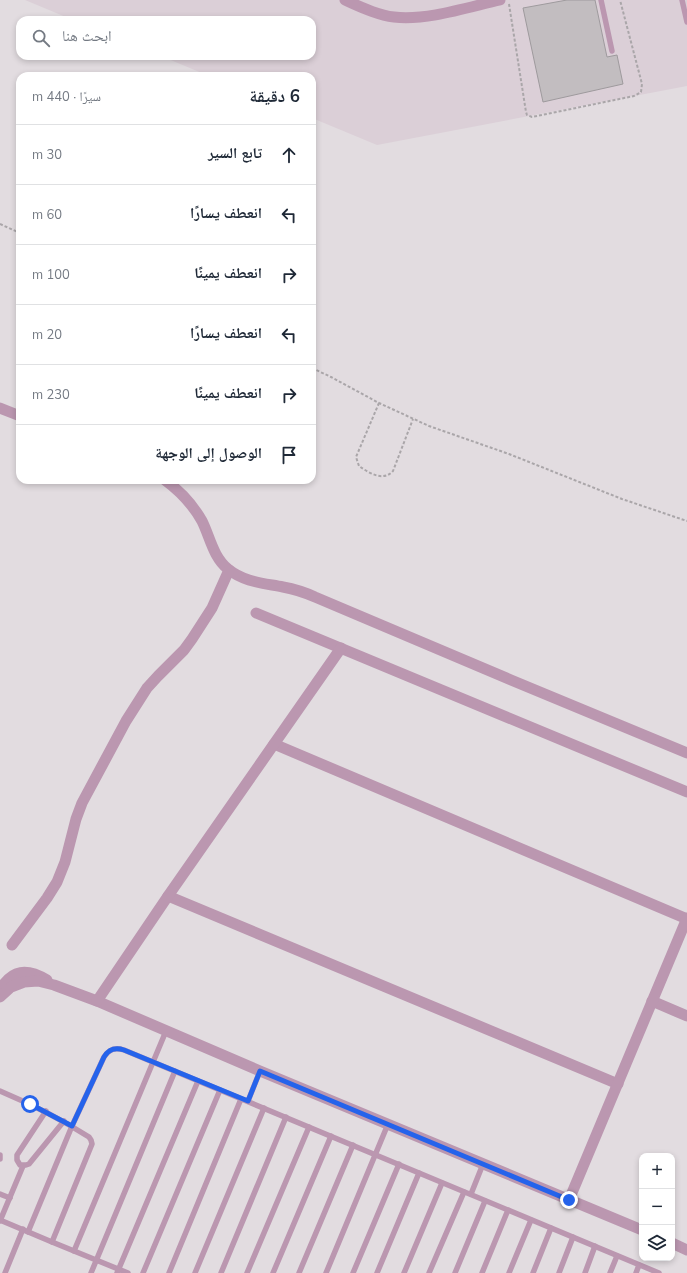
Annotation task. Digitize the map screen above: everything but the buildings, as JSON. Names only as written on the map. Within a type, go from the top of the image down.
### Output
[{"type":"street","points":[[345,0],[380,14],[408,18],[435,15],[500,0]]},
{"type":"street","points":[[0,408],[16,414]]},
{"type":"street","points":[[170,484],[180,492],[201,520],[217,557],[229,570],[245,579],[292,589],[315,597],[687,753]]},
{"type":"street","points":[[12,946],[57,882],[65,862],[82,802],[126,721],[147,688],[184,650],[192,639],[212,608],[229,570]]},
{"type":"street","points":[[256,612],[687,792]]},
{"type":"street","points":[[97,1001],[168,896],[341,648]]},
{"type":"street","points":[[274,744],[687,918],[569,1200]]},
{"type":"street","points":[[168,896],[618,1084]]},
{"type":"street","points":[[0,990],[6,980],[12,976],[25,972],[39,975],[54,984],[639,1229]]},
{"type":"street","points":[[0,997],[11,987],[24,982],[38,981],[54,984]]},
{"type":"street","points":[[652,1001],[687,1016]]},
{"type":"street","points":[[675,1244],[687,1250]]},
{"type":"lane","points":[[601,0],[612,51]]},
{"type":"lane","points":[[682,0],[687,22]]},
{"type":"lane","points":[[74,1251],[166,1031]]},
{"type":"lane","points":[[5,1273],[104,1057],[109,1051],[116,1048],[198,1080],[659,1273]]},
{"type":"lane","points":[[91,1273],[176,1071]]},
{"type":"lane","points":[[248,1101],[260,1071]]},
{"type":"lane","points":[[118,1271],[198,1080]]},
{"type":"lane","points":[[143,1273],[220,1090]]},
{"type":"lane","points":[[0,1091],[46,1111],[72,1126],[89,1137],[91,1140],[92,1146],[52,1242]]},
{"type":"lane","points":[[169,1273],[242,1099]]},
{"type":"lane","points":[[195,1273],[264,1108]]},
{"type":"lane","points":[[23,1166],[20,1165],[17,1160],[17,1155],[46,1111]]},
{"type":"lane","points":[[221,1273],[286,1118]]},
{"type":"lane","points":[[64,1121],[31,1162],[23,1166],[0,1220],[96,1260],[118,1271],[128,1273]]},
{"type":"lane","points":[[326,1273],[388,1124]]},
{"type":"lane","points":[[247,1273],[309,1127]]},
{"type":"lane","points":[[273,1273],[331,1136]]},
{"type":"lane","points":[[300,1273],[353,1145]]},
{"type":"lane","points":[[353,1273],[398,1164]]},
{"type":"lane","points":[[471,1194],[483,1164]]},
{"type":"lane","points":[[377,1273],[419,1173]]},
{"type":"lane","points":[[404,1273],[442,1182]]},
{"type":"lane","points":[[429,1273],[464,1192]]},
{"type":"lane","points":[[0,1194],[10,1198]]},
{"type":"lane","points":[[455,1273],[485,1200]]},
{"type":"lane","points":[[482,1273],[508,1210]]},
{"type":"lane","points":[[509,1273],[531,1220]]},
{"type":"lane","points":[[533,1273],[551,1228]]},
{"type":"lane","points":[[559,1273],[573,1237]]},
{"type":"lane","points":[[585,1273],[595,1246]]},
{"type":"lane","points":[[610,1273],[617,1256]]},
{"type":"lane","points":[[636,1273],[640,1265]]},
{"type":"path","points":[[508,0],[526,112],[527,115],[532,117],[634,96],[641,92],[642,84],[620,0]]},
{"type":"path","points":[[0,224],[16,231]]},
{"type":"path","points":[[316,370],[413,419],[509,454],[601,491],[687,521]]},
{"type":"path","points":[[379,403],[356,457],[359,466],[374,475],[384,476],[393,471],[413,419]]},
{"type":"shaded area","points":[[25,0],[687,0],[687,86],[377,145],[316,120],[316,72],[199,72],[171,60],[316,60],[316,16],[63,16]]},
{"type":"route","points":[[30,1104],[46,1111],[72,1126],[104,1057],[109,1051],[116,1048],[248,1101],[260,1071],[569,1200]]}]
